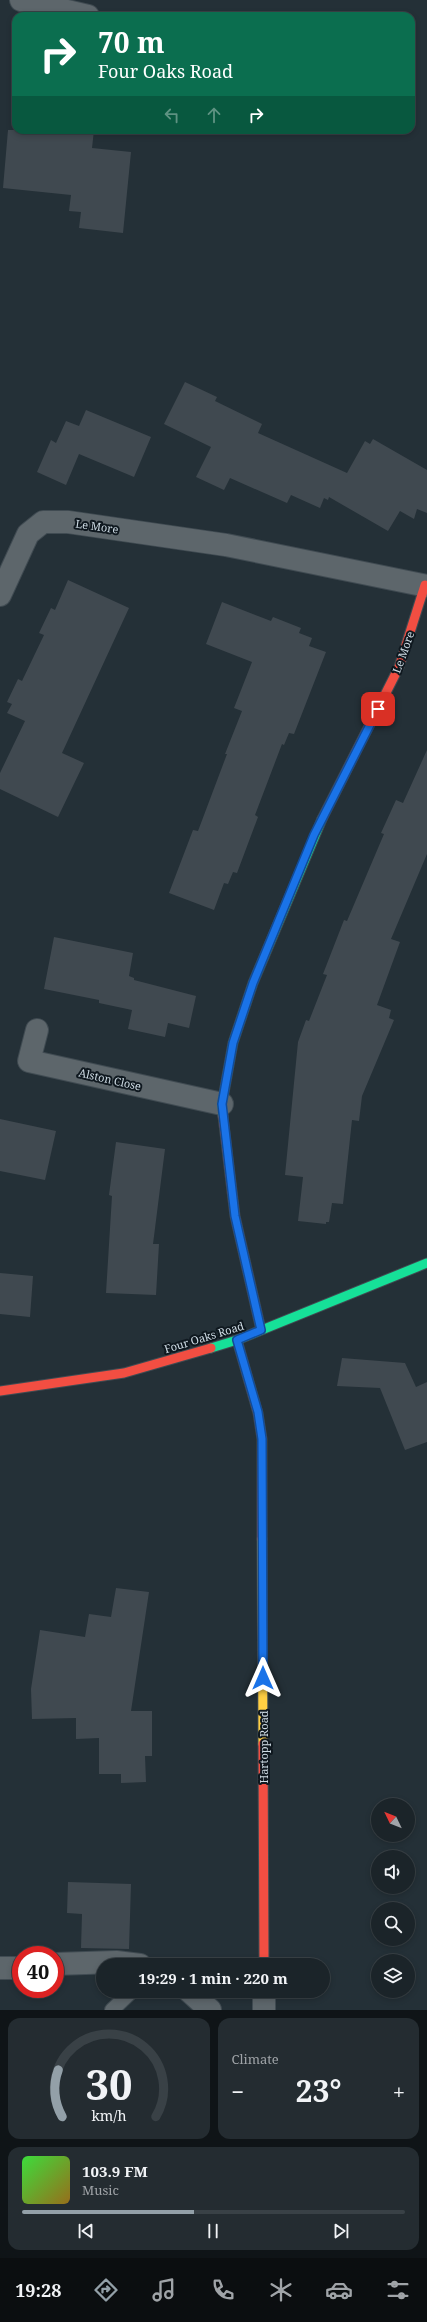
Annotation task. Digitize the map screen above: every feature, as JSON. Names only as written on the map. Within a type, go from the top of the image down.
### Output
[{"type":"street","points":[[21,0],[71,12]]},
{"type":"street","name":"Le More","points":[[0,595],[28,534],[43,522],[68,522],[226,545],[426,586],[399,667],[314,835],[253,983],[233,1043],[222,1104],[235,1216],[261,1330]]},
{"type":"street","name":"Alston Close","points":[[37,1030],[29,1061],[222,1104]]},
{"type":"street","name":"Four Oaks Road","points":[[0,1391],[124,1373],[237,1340],[427,1263]]},
{"type":"street","name":"Hartopp Road","points":[[237,1340],[258,1412],[262,1439],[264,1958]]},
{"type":"street","points":[[64,1964],[96,1963]]},
{"type":"street","points":[[0,1968],[12,1968]]},
{"type":"street","points":[[197,1998],[210,2010]]},
{"type":"street","points":[[264,1998],[264,2010]]},
{"type":"lane","points":[[112,2010],[125,1998]]},
{"type":"building","points":[[8,130],[12,130],[12,134],[94,134],[92,148],[131,152],[123,233],[79,228],[81,212],[69,211],[71,195],[3,188]]},
{"type":"building","points":[[185,382],[217,397],[215,401],[262,424],[258,433],[347,473],[365,441],[370,444],[373,439],[427,470],[427,513],[417,509],[414,519],[400,511],[388,531],[329,497],[328,500],[324,498],[320,508],[291,495],[287,503],[230,478],[224,490],[196,477],[211,447],[164,424]]},
{"type":"building","points":[[86,410],[151,437],[134,477],[79,454],[66,485],[37,472],[51,440],[56,443],[66,421],[79,426]]},
{"type":"building","points":[[68,580],[129,608],[62,753],[84,763],[58,817],[0,789],[0,773],[25,721],[7,713],[12,704],[7,702],[18,679],[22,681],[44,635],[39,633],[51,608],[55,610]]},
{"type":"building","points":[[222,602],[271,621],[273,617],[301,628],[299,633],[312,638],[309,646],[326,652],[294,734],[289,733],[284,745],[282,744],[255,815],[258,817],[237,873],[233,872],[228,884],[224,883],[214,910],[169,893],[193,830],[198,831],[227,754],[225,754],[242,711],[234,708],[252,662],[206,644]]},
{"type":"building","points":[[427,750],[427,854],[391,939],[400,942],[377,1005],[391,1010],[389,1018],[394,1020],[362,1096],[359,1121],[352,1120],[343,1204],[332,1203],[329,1222],[326,1222],[326,1224],[298,1221],[303,1177],[285,1175],[298,1042],[306,1020],[309,1021],[327,975],[323,974],[344,920],[347,921],[384,834],[381,833],[396,800],[403,803]]},
{"type":"building","points":[[54,937],[133,953],[129,976],[134,978],[134,980],[196,996],[189,1028],[168,1023],[165,1037],[128,1029],[132,1010],[99,1003],[99,1000],[44,989]]},
{"type":"building","points":[[0,1119],[56,1131],[45,1180],[0,1171]]},
{"type":"building","points":[[116,1142],[165,1149],[153,1244],[159,1244],[156,1295],[106,1293],[112,1196],[109,1195]]},
{"type":"building","points":[[0,1273],[33,1276],[30,1317],[0,1314]]},
{"type":"building","points":[[342,1358],[405,1363],[416,1387],[427,1382],[427,1442],[405,1450],[380,1388],[337,1386]]},
{"type":"building","points":[[116,1588],[149,1592],[131,1711],[152,1711],[152,1756],[145,1756],[146,1782],[121,1783],[121,1774],[99,1774],[99,1738],[76,1739],[76,1718],[32,1719],[31,1689],[40,1630],[85,1637],[89,1614],[111,1617]]},
{"type":"building","points":[[68,1882],[131,1884],[129,1949],[81,1948],[82,1914],[67,1913]]},
{"type":"traffic: fast","points":[[223,1116],[222,1104],[233,1043],[253,983],[322,819]]},
{"type":"traffic: fast","points":[[211,1348],[237,1340],[427,1263]]},
{"type":"traffic: slow","points":[[262,1539],[263,1744]]},
{"type":"traffic: jam","points":[[322,819],[399,667],[425,585]]},
{"type":"traffic: jam","points":[[223,1116],[235,1216],[261,1330]]},
{"type":"traffic: jam","points":[[237,1340],[258,1413],[262,1439],[262,1539]]},
{"type":"traffic: jam","points":[[0,1391],[124,1373],[211,1348]]},
{"type":"traffic: jam","points":[[263,1744],[264,1958]]},
{"type":"route","points":[[263,1678],[262,1439],[258,1412],[237,1340],[261,1330],[235,1216],[222,1104],[233,1043],[253,983],[314,835],[378,709]]}]
